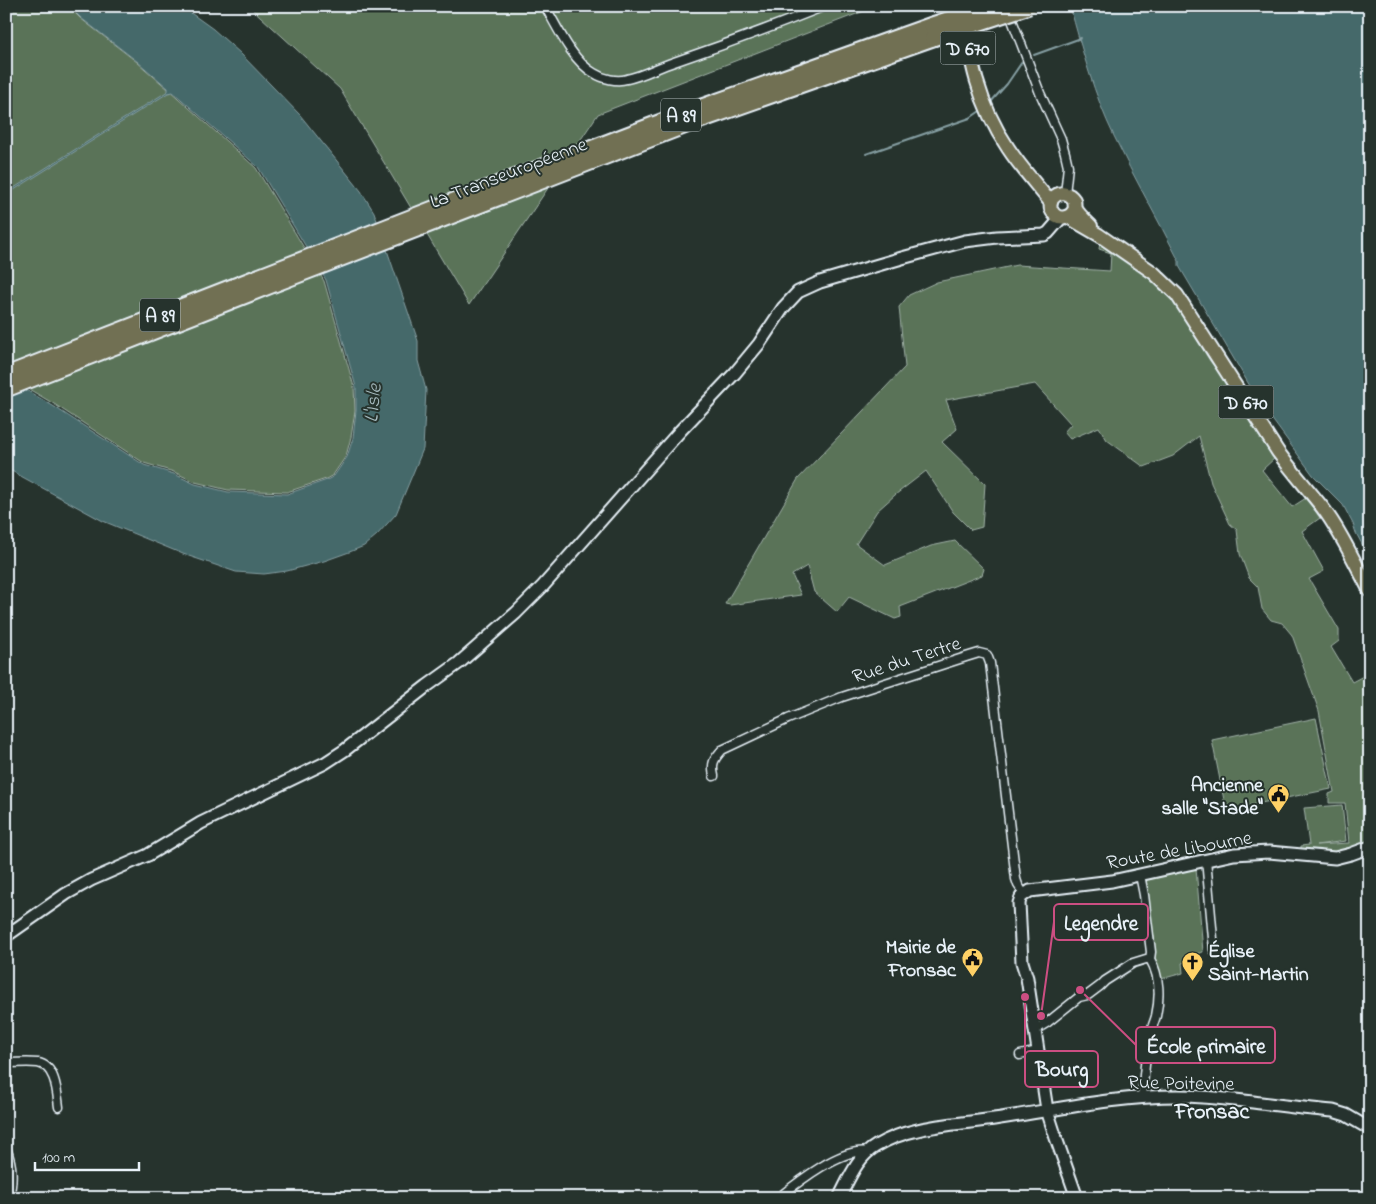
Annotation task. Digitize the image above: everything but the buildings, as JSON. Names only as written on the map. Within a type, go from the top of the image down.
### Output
[{"type":"highway","name":"La Transeuropéenne","points":[[933,31],[989,6]]},
{"type":"highway","name":"La Transeuropéenne","points":[[6,375],[272,278],[435,215],[694,110],[933,31],[1029,6]]},
{"type":"highway","name":"La Transeuropéenne","points":[[6,389],[272,278]]},
{"type":"main road","name":"D 670","points":[[963,6],[971,63],[985,106],[1000,135],[1020,165],[1061,211],[1154,273],[1177,294],[1278,452],[1336,529],[1370,591]]},
{"type":"main road","name":"D 670","points":[[1030,176],[1063,194]]},
{"type":"main road","points":[[1063,194],[1072,198],[1075,204],[1061,211],[1054,197],[1063,194]]},
{"type":"street","points":[[545,6],[576,57],[584,66],[595,74],[619,80],[629,79],[825,6]]},
{"type":"street","points":[[1007,6],[1040,93],[1061,139],[1068,166],[1063,194]]},
{"type":"street","points":[[6,936],[66,894],[91,880],[148,855],[201,823],[325,762],[345,750],[459,663],[516,613],[543,586],[680,431],[735,374],[759,344],[783,308],[798,292],[820,282],[965,241],[1039,235],[1061,211]]},
{"type":"street","name":"Rue du Tertre","points":[[714,776],[712,768],[714,759],[722,750],[788,718],[842,697],[966,657],[979,653],[987,655],[990,663],[1016,879],[1024,894]]},
{"type":"street","name":"Route de Libourne","points":[[1024,894],[1036,890],[1112,881],[1234,854],[1269,852],[1335,858],[1370,847]]},
{"type":"street","points":[[1206,859],[1214,950]]},
{"type":"street","points":[[1140,874],[1151,952],[1150,959],[1154,966],[1158,983],[1159,1002],[1150,1034],[1142,1097]]},
{"type":"street","points":[[1024,894],[1019,903],[1022,962],[1027,978],[1047,1110],[1077,1198]]},
{"type":"street","points":[[1035,1030],[1079,997],[1088,995],[1105,980],[1133,963],[1150,959]]},
{"type":"street","points":[[1020,1055],[1038,1050]]},
{"type":"street","points":[[6,1063],[40,1064],[46,1066],[52,1074],[60,1107]]},
{"type":"street","name":"Rue Poitevine","points":[[868,1152],[886,1140],[914,1131],[1116,1099],[1142,1097],[1180,1096],[1226,1099],[1333,1111],[1346,1115],[1370,1129]]},
{"type":"street","points":[[6,1148],[11,1160],[13,1180],[9,1198]]},
{"type":"street","points":[[778,1198],[805,1176],[841,1157],[856,1151],[868,1152]]},
{"type":"street","points":[[839,1198],[858,1163],[868,1152]]},
{"type":"green space","points":[[6,6],[68,6],[80,18],[137,62],[256,168],[324,281],[354,387],[355,411],[351,437],[346,456],[333,475],[287,492],[228,490],[195,482],[174,472],[144,463],[54,404],[17,382],[6,378]]},
{"type":"green space","points":[[249,6],[877,6],[598,114],[469,305],[340,89]]},
{"type":"green space","points":[[1100,243],[1159,283],[1175,304],[1210,361],[1234,391],[1276,457],[1262,470],[1292,507],[1306,498],[1320,518],[1302,531],[1324,571],[1309,579],[1339,630],[1339,641],[1331,647],[1352,682],[1367,674],[1370,680],[1370,843],[1366,845],[1329,854],[1301,852],[1301,846],[1309,845],[1304,808],[1342,805],[1346,841],[1316,845],[1349,843],[1345,803],[1329,803],[1329,794],[1334,792],[1319,711],[1292,635],[1282,623],[1271,620],[1262,609],[1258,587],[1249,578],[1240,554],[1237,530],[1230,524],[1211,483],[1199,436],[1173,456],[1144,467],[1107,440],[1099,427],[1070,439],[1064,432],[1071,424],[1035,384],[946,400],[957,429],[942,442],[985,484],[982,527],[971,530],[953,512],[926,471],[877,511],[856,544],[885,565],[931,546],[955,541],[984,569],[982,575],[900,607],[901,617],[895,619],[849,597],[837,612],[814,592],[807,566],[792,575],[801,595],[730,605],[725,604],[798,479],[905,367],[899,307],[909,295],[937,282],[1017,265],[1110,271],[1111,253],[1099,249]]},
{"type":"green space","points":[[1316,718],[1331,789],[1226,810],[1212,740]]},
{"type":"green space","points":[[1196,868],[1203,952],[1189,956],[1190,961],[1182,963],[1183,973],[1161,979],[1155,958],[1146,880]]},
{"type":"water","name":"L'Isle","points":[[69,6],[181,6],[213,29],[240,53],[300,115],[361,191],[374,212],[418,341],[418,361],[426,390],[423,449],[396,514],[364,546],[324,561],[287,571],[264,574],[236,572],[183,554],[103,521],[6,468],[6,379],[53,406],[144,465],[174,474],[195,484],[228,492],[287,494],[327,480],[334,476],[347,457],[353,438],[356,387],[326,280],[258,167],[173,92],[168,93],[6,195],[6,193],[168,91],[168,88],[138,62],[81,18]]},
{"type":"water","points":[[1070,6],[1370,6],[1370,559],[1343,505],[1313,475],[1260,403],[1179,266],[1179,261],[1100,105]]},
{"type":"waterway","points":[[1034,55],[1081,38]]},
{"type":"waterway","points":[[990,103],[1007,84],[1022,62]]},
{"type":"waterway","points":[[866,154],[970,118],[983,109]]},
{"type":"place","name":"Ancienne salle \"Stade\"","points":[[1279,814]]},
{"type":"place","name":"Mairie de Fronsac","points":[[972,977]]},
{"type":"place","name":"Église Saint-Martin","points":[[1192,981]]},
{"type":"place","name":"École primaire","points":[[1080,990]]},
{"type":"place","name":"Bourg","points":[[1025,997]]},
{"type":"place","name":"Legendre","points":[[1041,1016]]},
{"type":"district","name":"Fronsac","points":[[1212,1110]]}]
